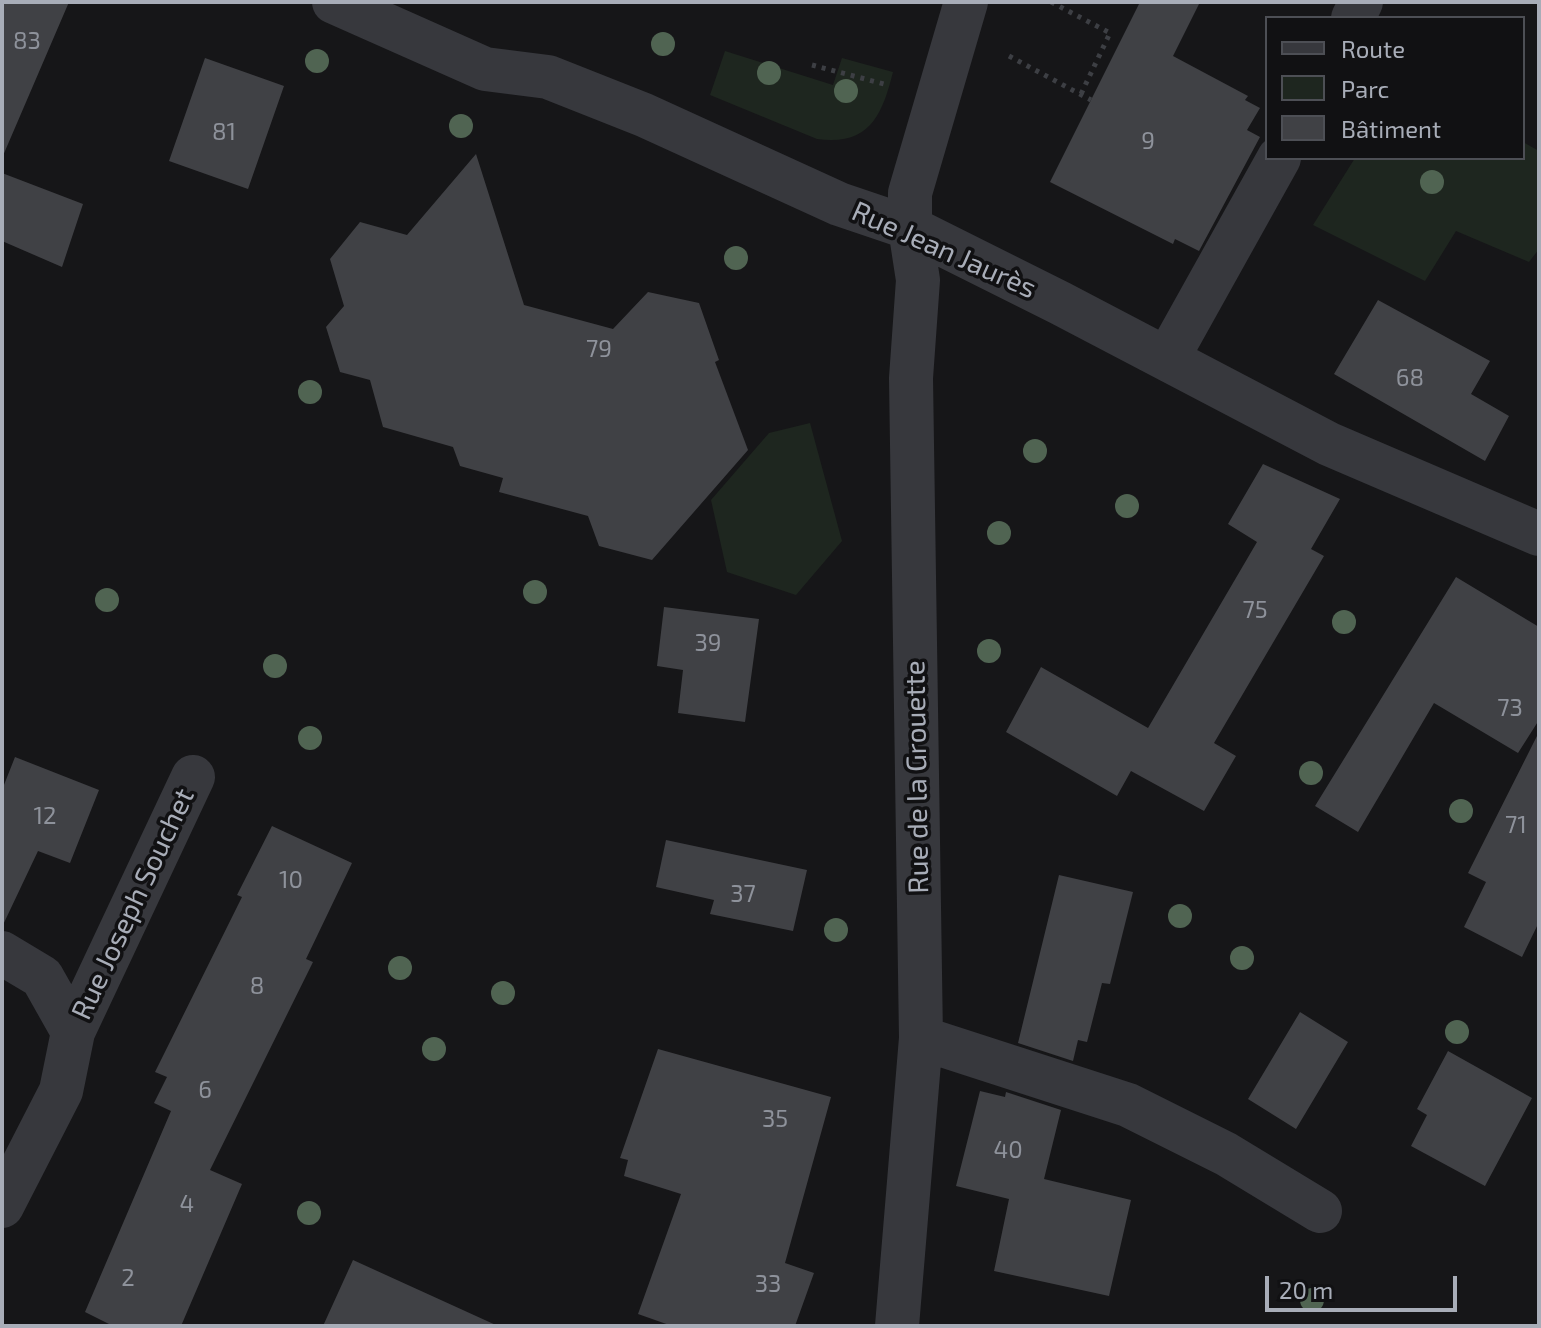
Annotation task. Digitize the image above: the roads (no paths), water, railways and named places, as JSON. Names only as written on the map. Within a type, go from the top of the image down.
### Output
[{"type":"street","name":"Rue Jean Jaurès","points":[[334,2],[485,69],[548,77],[644,115],[839,204],[910,228],[1329,444],[1539,534]]},
{"type":"street","name":"Rue de la Grouette","points":[[897,1326],[921,1038],[911,378],[918,280],[910,228],[910,193],[962,16]]},
{"type":"street","points":[[1167,359],[1278,160]]},
{"type":"street","name":"Rue Joseph Souchet","points":[[2,1206],[61,1091],[73,1032],[193,777]]},
{"type":"street","name":"Rue Joseph Souchet","points":[[2,953],[42,977],[73,1032]]},
{"type":"street","points":[[921,1038],[1128,1105],[1226,1154],[1320,1211]]}]
